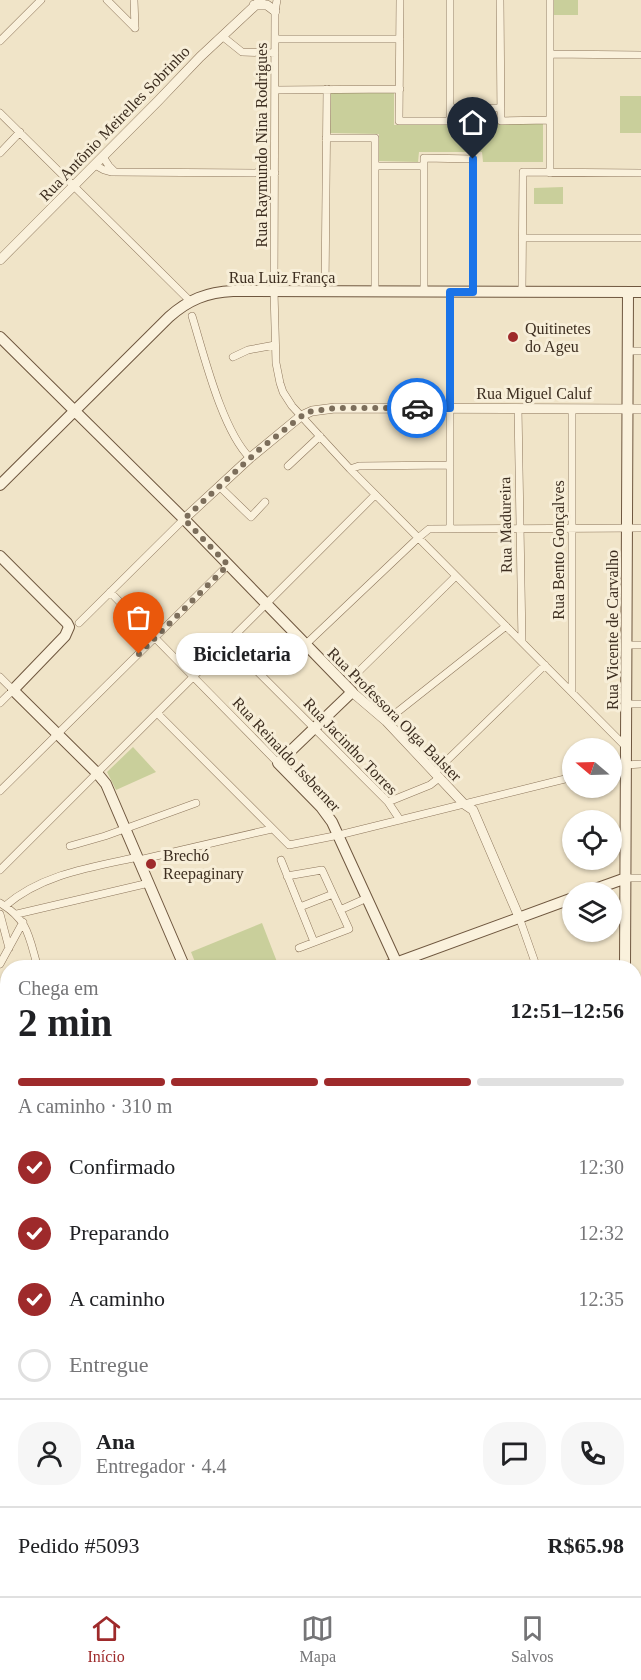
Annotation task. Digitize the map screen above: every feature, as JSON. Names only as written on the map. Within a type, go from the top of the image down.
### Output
[{"type":"main road","name":"Rua Luiz França","points":[[0,485],[169,317],[190,301],[210,294],[274,291],[641,292]]},
{"type":"main road","name":"Rua Vicente de Carvalho","points":[[625,960],[628,292]]},
{"type":"main road","name":"Rua Professora Olga Balster","points":[[0,337],[184,519],[352,692]]},
{"type":"main road","points":[[0,556],[67,623],[69,629],[13,690],[106,784],[181,960]]},
{"type":"main road","points":[[278,763],[352,692]]},
{"type":"main road","name":"Rua Reinaldo Issberner","points":[[278,763],[321,807],[332,822],[396,960]]},
{"type":"main road","points":[[615,882],[626,878]]},
{"type":"main road","points":[[411,960],[562,902]]},
{"type":"street","points":[[0,41],[41,0]]},
{"type":"street","points":[[107,0],[135,28],[134,0]]},
{"type":"street","name":"Rua Raymundo Nina Rodrigues","points":[[272,0],[275,11]]},
{"type":"street","name":"Rua Raymundo Nina Rodrigues","points":[[277,0],[275,11],[274,291],[275,345],[279,383],[287,399],[301,416],[350,469],[626,747]]},
{"type":"street","points":[[400,0],[399,121],[450,121],[450,0]]},
{"type":"street","points":[[500,0],[501,121],[550,120]]},
{"type":"street","points":[[550,0],[550,172]]},
{"type":"street","points":[[255,3],[267,5],[275,11]]},
{"type":"street","name":"Rua Antônio Meirelles Sobrinho","points":[[0,260],[255,3]]},
{"type":"street","points":[[222,36],[242,52],[275,53]]},
{"type":"street","points":[[275,39],[400,39]]},
{"type":"street","points":[[550,54],[641,55]]},
{"type":"street","points":[[325,291],[327,89]]},
{"type":"street","points":[[275,90],[399,89]]},
{"type":"street","points":[[450,108],[501,108]]},
{"type":"street","points":[[0,112],[190,301]]},
{"type":"street","points":[[0,153],[20,132]]},
{"type":"street","points":[[326,138],[375,138],[375,291]]},
{"type":"street","points":[[103,157],[115,172]]},
{"type":"street","points":[[375,166],[473,159],[473,292]]},
{"type":"street","points":[[424,162],[424,292]]},
{"type":"street","points":[[95,165],[115,172],[274,173]]},
{"type":"street","points":[[522,292],[523,172],[641,173]]},
{"type":"street","points":[[523,238],[641,238]]},
{"type":"street","points":[[450,292],[450,528]]},
{"type":"street","points":[[192,316],[221,407],[242,449],[250,458]]},
{"type":"street","points":[[233,357],[248,350],[275,345]]},
{"type":"street","points":[[628,351],[641,351]]},
{"type":"street","name":"Rua Miguel Caluf","points":[[79,623],[219,486],[301,416],[312,411],[327,408],[641,409]]},
{"type":"street","name":"Rua Madureira","points":[[518,408],[522,642]]},
{"type":"street","name":"Rua Bento Gonçalves","points":[[572,408],[572,692]]},
{"type":"street","points":[[288,466],[320,436]]},
{"type":"street","points":[[350,469],[358,466],[450,465]]},
{"type":"street","points":[[219,486],[251,517],[264,502]]},
{"type":"street","points":[[0,870],[375,495]]},
{"type":"street","points":[[305,645],[429,529],[641,528]]},
{"type":"street","points":[[0,791],[228,565]]},
{"type":"street","points":[[352,678],[456,576]]},
{"type":"street","name":"Rua Reinaldo Issberner","points":[[110,592],[278,763]]},
{"type":"street","points":[[386,721],[506,626]]},
{"type":"street","name":"Rua Jacintho Torres","points":[[228,642],[388,802],[400,820]]},
{"type":"street","points":[[626,645],[641,645]]},
{"type":"street","points":[[388,802],[430,785],[436,775],[545,665]]},
{"type":"street","points":[[0,677],[13,690],[0,703]]},
{"type":"street","name":"Rua Professora Olga Balster","points":[[352,692],[386,721],[464,804],[470,806],[519,917],[534,960]]},
{"type":"street","points":[[626,704],[641,704]]},
{"type":"street","points":[[158,713],[290,845],[562,780]]},
{"type":"street","points":[[622,766],[641,764]]},
{"type":"street","points":[[70,846],[126,829],[196,803]]},
{"type":"street","points":[[35,960],[23,922],[17,914],[3,904],[58,875],[272,829]]},
{"type":"street","points":[[281,860],[315,942]]},
{"type":"street","points":[[287,876],[322,870],[348,929],[299,948]]},
{"type":"street","points":[[626,878],[641,878]]},
{"type":"street","points":[[17,914],[149,883]]},
{"type":"street","points":[[300,907],[333,894]]},
{"type":"street","points":[[340,910],[367,897]]},
{"type":"street","points":[[0,914],[9,948]]},
{"type":"street","points":[[2,960],[23,922]]},
{"type":"green space","points":[[554,0],[578,0],[578,15],[554,15]]},
{"type":"green space","points":[[331,92],[394,92],[394,125],[452,125],[453,110],[496,110],[496,123],[543,123],[543,162],[483,162],[482,152],[419,152],[418,162],[379,161],[379,134],[330,133]]},
{"type":"green space","points":[[620,96],[641,96],[641,133],[620,133]]},
{"type":"green space","points":[[563,187],[563,204],[534,204],[534,188]]},
{"type":"green space","points":[[133,747],[156,772],[116,790],[107,772]]},
{"type":"green space","points":[[262,923],[276,960],[194,960],[191,952]]},
{"type":"way so far","points":[[139,654],[228,565],[184,519],[250,458],[307,412],[327,408],[417,408]]},
{"type":"place","name":"Quitinetes do Ageu","points":[[513,337]]},
{"type":"place","name":"Bicicletaria","points":[[139,654]]},
{"type":"place","name":"Brechó Reepaginary","points":[[151,864]]},
{"type":"route","points":[[417,408],[450,408],[450,292],[473,292],[473,159]]}]
